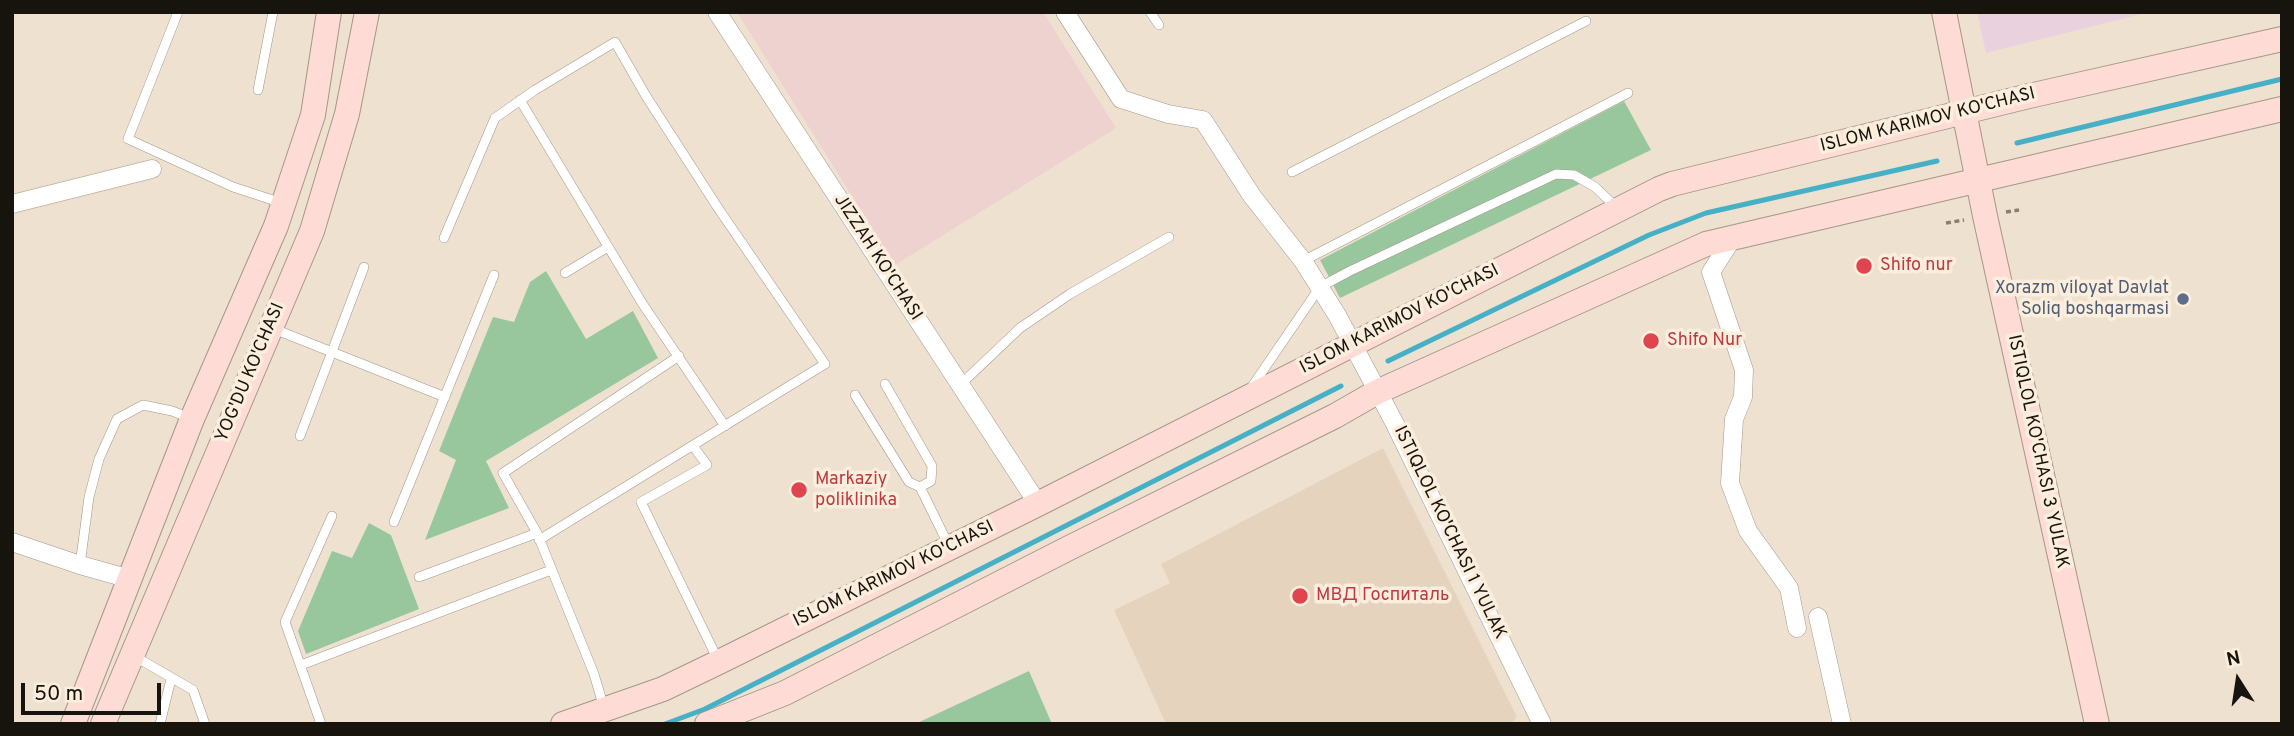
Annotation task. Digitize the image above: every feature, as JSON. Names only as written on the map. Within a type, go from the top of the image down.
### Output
[{"type":"main road","name":"YOG'DU KO'CHASI","points":[[73,724],[192,419],[276,226],[313,115],[329,12]]},
{"type":"main road","name":"YOG'DU KO'CHASI","points":[[103,724],[312,230],[347,114],[367,12]]},
{"type":"main road","name":"ISTIQLOL KO'CHASI 3 YULAK","points":[[1944,12],[2097,724]]},
{"type":"main road","name":"ISLOM KARIMOV KO'CHASI","points":[[563,724],[663,689],[719,662],[1672,184],[2029,96],[2282,39]]},
{"type":"main road","points":[[707,724],[785,693],[1335,416],[1377,392],[1706,244],[2282,109]]},
{"type":"street","name":"JIZZAH KO'CHASI","points":[[718,12],[1038,503]]},
{"type":"street","points":[[1065,12],[1121,99],[1168,114],[1203,120],[1252,196],[1303,261],[1352,343]]},
{"type":"street","points":[[12,204],[152,169]]},
{"type":"street","points":[[1734,236],[1711,272],[1744,370],[1743,397],[1734,419],[1730,483],[1748,531],[1788,588],[1797,628]]},
{"type":"street","name":"ISTIQLOL KO'CHASI 1 YULAK","points":[[1352,343],[1395,422],[1542,724]]},
{"type":"street","points":[[12,542],[130,579]]},
{"type":"street","points":[[1818,617],[1842,724]]},
{"type":"lane","points":[[178,12],[128,139],[233,187],[284,203]]},
{"type":"lane","points":[[258,90],[273,12]]},
{"type":"lane","points":[[1150,12],[1159,25]]},
{"type":"lane","points":[[1292,172],[1586,21]]},
{"type":"lane","points":[[419,577],[538,537],[825,365],[689,163],[615,42],[495,118],[444,238]]},
{"type":"lane","points":[[1303,261],[1628,93]]},
{"type":"lane","points":[[520,100],[642,303],[724,426]]},
{"type":"lane","points":[[1245,398],[1320,287],[1556,174],[1574,175],[1595,187],[1619,209]]},
{"type":"lane","points":[[960,385],[1020,328],[1070,294],[1169,237]]},
{"type":"lane","points":[[565,273],[608,247]]},
{"type":"lane","points":[[300,436],[364,267]]},
{"type":"lane","points":[[394,522],[494,275]]},
{"type":"lane","points":[[271,327],[445,397]]},
{"type":"lane","points":[[605,709],[538,537],[503,473],[679,356]]},
{"type":"lane","points":[[885,384],[932,466],[931,481],[920,487]]},
{"type":"lane","points":[[855,395],[909,482],[920,487],[950,547]]},
{"type":"lane","points":[[80,565],[89,497],[99,459],[117,419],[143,405],[173,411],[192,419]]},
{"type":"lane","points":[[693,446],[707,466],[641,502],[719,662]]},
{"type":"lane","points":[[321,724],[285,622],[332,516]]},
{"type":"lane","points":[[301,665],[551,569]]},
{"type":"lane","points":[[132,655],[193,690],[205,724]]},
{"type":"lane","points":[[160,724],[171,679]]},
{"type":"shaded area","points":[[737,12],[1043,12],[1116,128],[895,265]]},
{"type":"shaded area","points":[[1977,12],[2150,12],[1986,53]]},
{"type":"shaded area","name":"МВД Госпиталь","points":[[1383,448],[1517,717],[1511,724],[1166,724],[1114,610],[1170,583],[1161,564]]},
{"type":"green space","points":[[1624,101],[1651,150],[1340,298],[1320,260]]},
{"type":"green space","points":[[546,271],[586,339],[633,311],[658,358],[486,461],[509,508],[425,540],[456,460],[439,451],[493,317],[514,322],[530,282]]},
{"type":"green space","points":[[369,523],[391,535],[419,609],[306,654],[298,631],[332,551],[352,558]]},
{"type":"green space","points":[[1029,671],[1052,724],[915,724]]},
{"type":"waterway","points":[[2017,143],[2282,79]]},
{"type":"waterway","points":[[1388,361],[1649,235],[1706,213],[1937,161]]},
{"type":"waterway","points":[[665,724],[705,709],[1341,386]]},
{"type":"place","name":"Shifo nur","points":[[1864,266]]},
{"type":"place","name":"Xorazm viloyat Davlat Soliq boshqarmasi","points":[[2183,299]]},
{"type":"place","name":"Shifo Nur","points":[[1651,341]]},
{"type":"place","name":"Markaziy poliklinika","points":[[799,490]]},
{"type":"place","name":"МВД Госпиталь","points":[[1300,596]]}]
